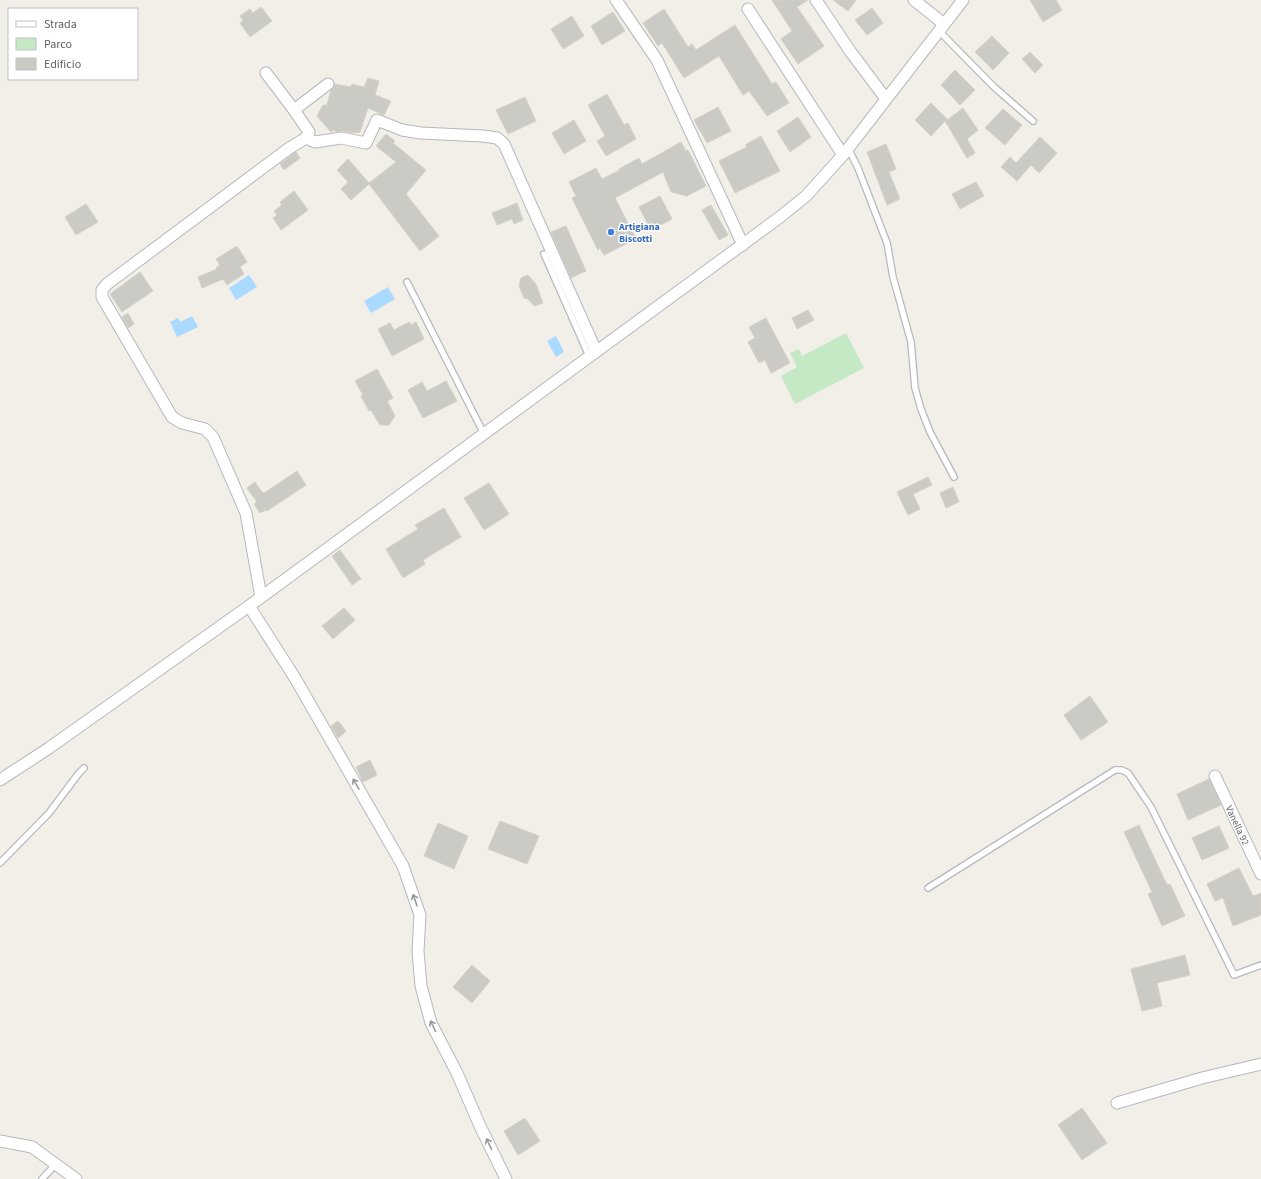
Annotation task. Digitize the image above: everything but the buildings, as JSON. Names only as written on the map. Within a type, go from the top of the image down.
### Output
[{"type":"street","points":[[616,0],[657,60],[743,245]]},
{"type":"street","points":[[816,0],[850,51],[886,99]]},
{"type":"street","points":[[914,0],[942,28]]},
{"type":"street","points":[[0,780],[49,748],[249,606],[743,245],[806,196],[845,151],[963,0]]},
{"type":"street","points":[[748,9],[845,151]]},
{"type":"street","points":[[261,597],[246,513],[213,437],[205,429],[182,423],[172,417],[102,297],[102,290],[107,284],[288,149],[306,138],[309,132],[266,73]]},
{"type":"street","points":[[294,110],[328,84]]},
{"type":"street","points":[[306,138],[315,142],[341,138],[366,143],[377,120],[402,130],[420,133],[497,138],[504,144],[592,354]]},
{"type":"street","points":[[249,606],[295,678],[403,866],[420,915],[418,951],[421,986],[431,1023],[457,1073],[478,1123],[506,1179]]},
{"type":"street","name":"Vanella 92","points":[[1214,776],[1261,874]]},
{"type":"street","points":[[1117,1103],[1202,1078],[1261,1064]]},
{"type":"street","points":[[0,1141],[32,1147],[76,1179]]},
{"type":"lane","points":[[942,28],[994,87],[1033,122]]},
{"type":"lane","points":[[845,151],[858,168],[887,243],[893,277],[911,342],[915,388],[921,409],[930,432],[954,477]]},
{"type":"lane","points":[[544,254],[592,354]]},
{"type":"lane","points":[[407,282],[484,434]]},
{"type":"lane","points":[[0,863],[49,813],[84,768]]},
{"type":"lane","points":[[928,888],[1115,770],[1122,770],[1128,773],[1152,807],[1234,975],[1261,965]]},
{"type":"lane","points":[[42,1179],[56,1164]]},
{"type":"green space","points":[[846,333],[864,368],[795,404],[781,376],[797,367],[790,353],[799,349],[802,356]]},
{"type":"water","points":[[249,275],[257,287],[236,300],[229,288]]},
{"type":"water","points":[[388,287],[395,299],[371,313],[364,301]]},
{"type":"water","points":[[192,316],[198,327],[177,337],[170,322],[178,318],[180,322]]},
{"type":"water","points":[[556,336],[564,352],[556,357],[547,341]]},
{"type":"place","name":"Artigiana Biscotti","points":[[611,232]]}]
